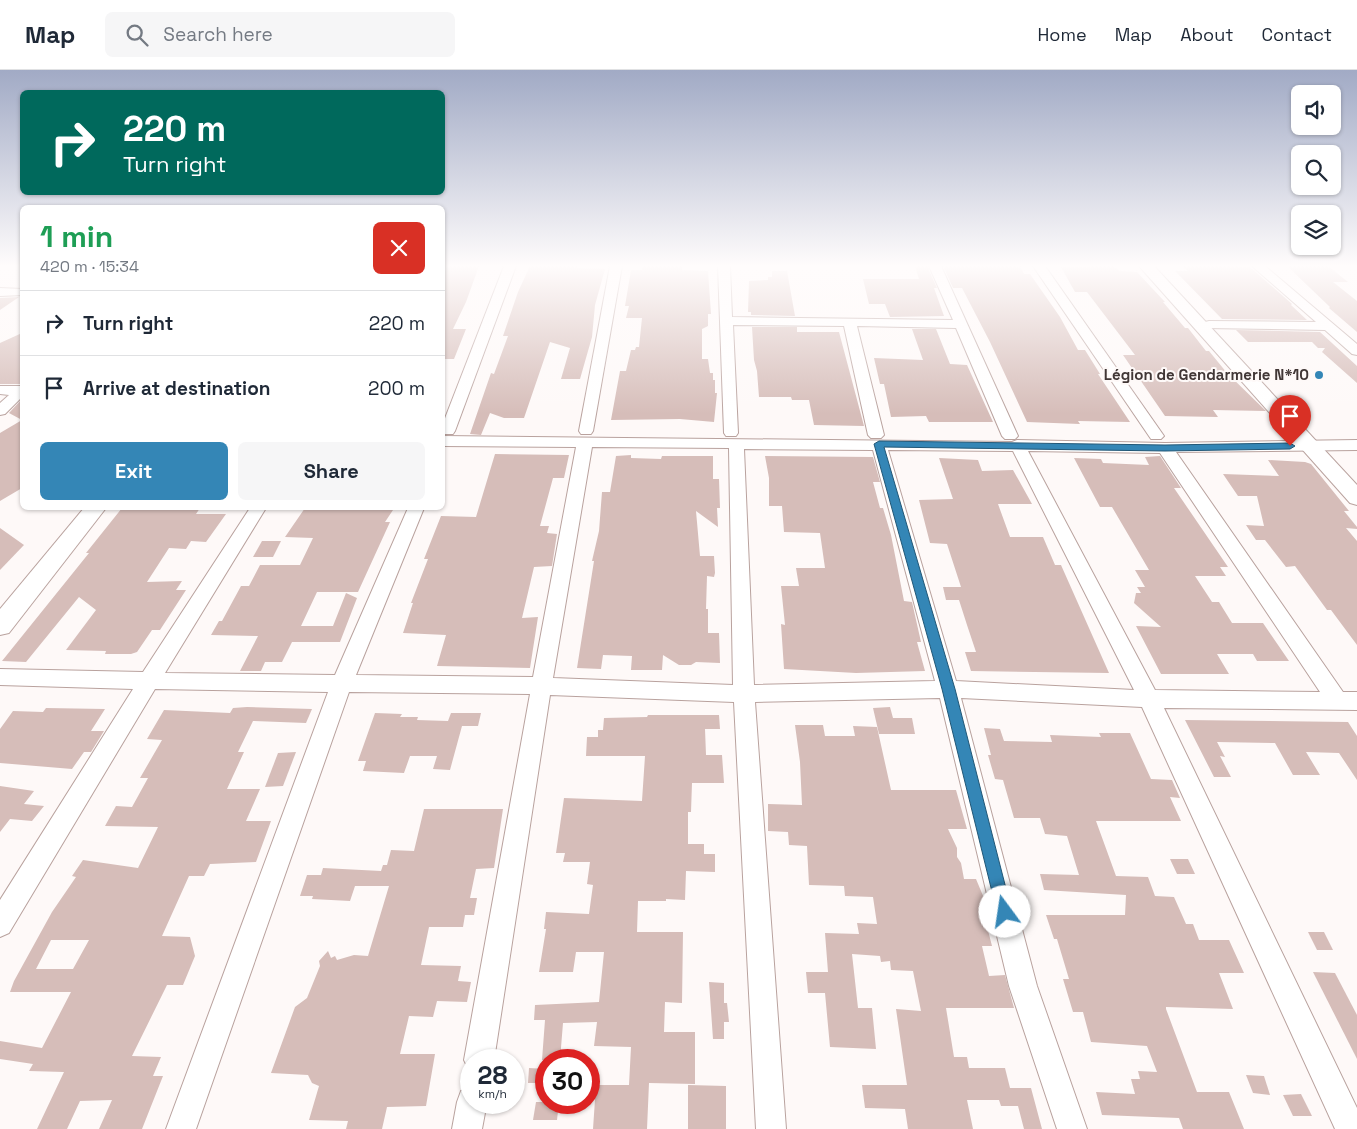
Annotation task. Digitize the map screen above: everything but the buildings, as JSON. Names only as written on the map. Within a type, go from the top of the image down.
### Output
[{"type":"street","points":[[445,435],[491,315]]},
{"type":"street","points":[[481,1049],[541,686],[607,315]]},
{"type":"street","points":[[726,315],[734,438],[744,694],[771,1129]]},
{"type":"street","points":[[955,315],[1014,441],[1149,699],[1351,1129]]},
{"type":"street","points":[[1073,315],[1160,442],[1347,700]]},
{"type":"street","points":[[1193,315],[1310,440],[1357,483]]},
{"type":"street","points":[[1200,315],[1310,440],[1357,498]]},
{"type":"street","points":[[1316,315],[1357,351]]},
{"type":"street","points":[[726,321],[959,324]]},
{"type":"street","points":[[850,323],[877,439],[948,689],[1024,986],[1072,1129]]},
{"type":"street","points":[[1209,325],[1329,326]]},
{"type":"street","points":[[0,390],[20,390]]},
{"type":"street","points":[[0,411],[20,392]]},
{"type":"street","points":[[445,438],[585,436],[1160,442],[1310,440],[1357,436]]},
{"type":"street","points":[[1310,440],[1357,445]]},
{"type":"street","points":[[0,602],[78,510]]},
{"type":"street","points":[[0,626],[93,510]]},
{"type":"street","points":[[0,924],[148,681],[257,510]]},
{"type":"street","points":[[181,1129],[342,683],[415,510]]},
{"type":"street","points":[[0,676],[148,681],[541,686],[744,694],[948,689],[1149,699],[1347,700]]},
{"type":"street","points":[[467,1129],[470,1114]]},
{"type":"place","name":"Légion de Gendarmerie N*10","points":[[1319,375]]},
{"type":"route","points":[[1005,912],[948,689],[879,444],[1165,448],[1290,446]]}]
